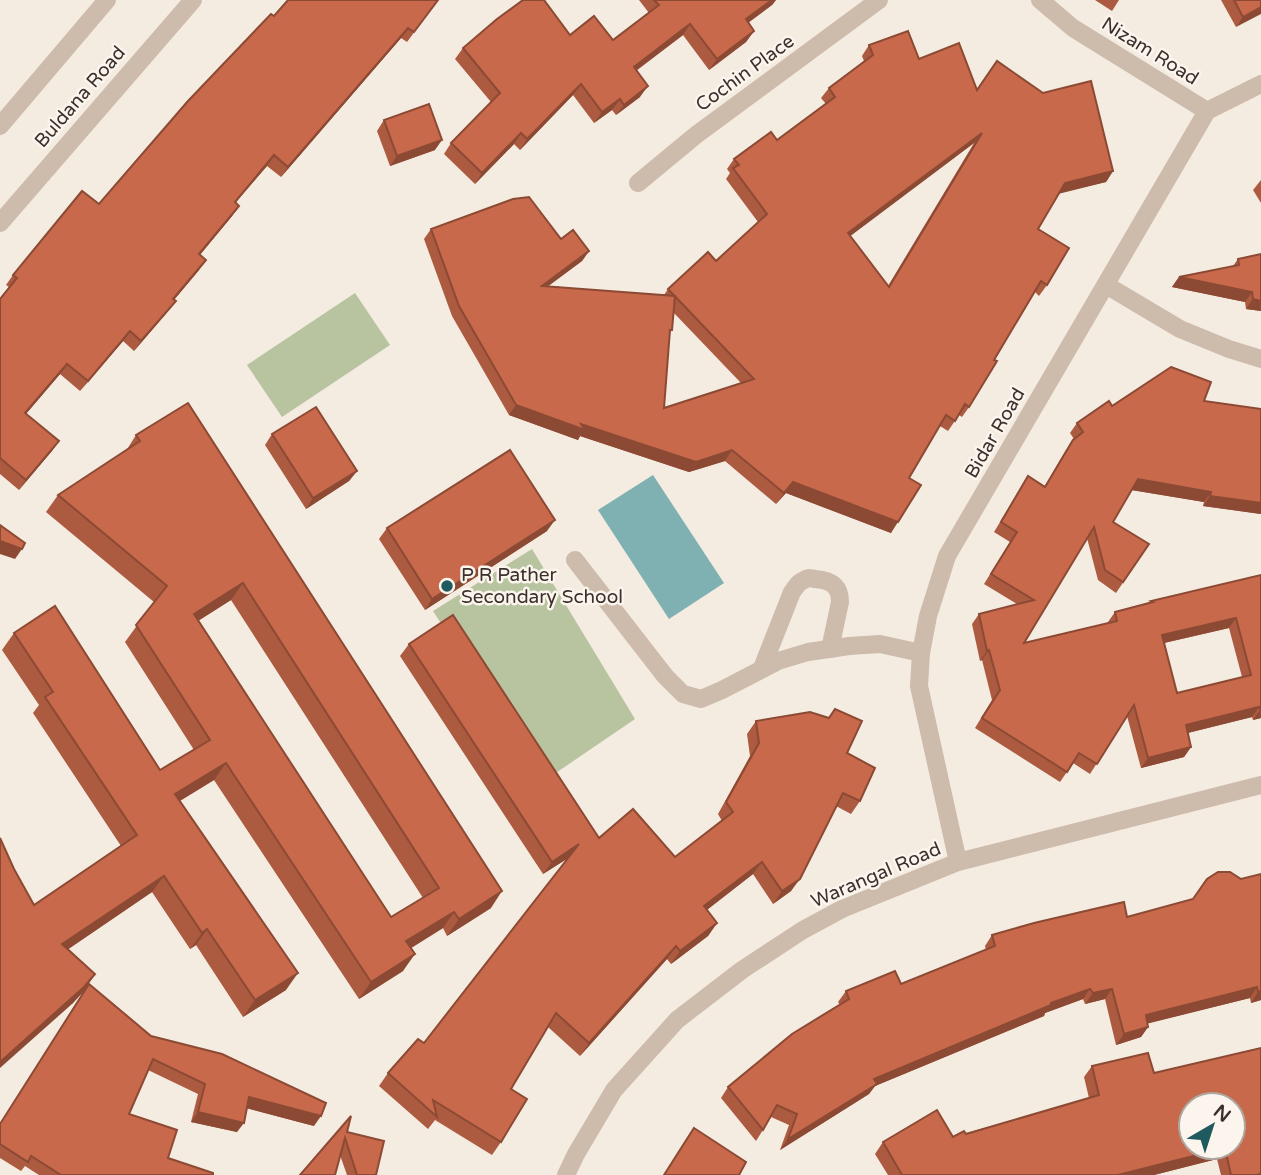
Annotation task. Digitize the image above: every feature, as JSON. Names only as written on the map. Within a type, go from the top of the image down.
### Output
[{"type":"street","points":[[0,126],[107,0]]},
{"type":"street","name":"Buldana Road","points":[[0,223],[193,0]]},
{"type":"street","name":"Cochin Place","points":[[638,183],[696,135],[879,0]]},
{"type":"street","name":"Nizam Road","points":[[1040,0],[1073,28],[1207,111]]},
{"type":"street","points":[[1207,111],[1261,84]]},
{"type":"street","name":"Bidar Road","points":[[958,862],[919,686],[921,653],[928,616],[947,556],[1207,111]]},
{"type":"street","points":[[1106,285],[1180,328],[1261,359]]},
{"type":"street","points":[[575,560],[665,676],[683,694],[701,699],[762,668],[808,652],[880,644],[921,653]]},
{"type":"street","points":[[762,668],[792,592],[807,578],[827,579],[840,595],[830,649]]},
{"type":"street","name":"Warangal Road","points":[[566,1175],[614,1090],[677,1020],[742,970],[803,930],[842,909],[958,862],[1261,785]]},
{"type":"green space","points":[[355,293],[390,345],[282,417],[247,365]]},
{"type":"green space","points":[[532,549],[635,719],[544,781],[433,611]]},
{"type":"water","points":[[653,475],[724,583],[669,619],[598,510]]},
{"type":"building","points":[[288,0],[438,0],[414,32],[408,28],[288,167],[274,155],[235,202],[239,206],[199,254],[206,260],[173,299],[176,301],[141,341],[130,331],[88,381],[67,364],[25,413],[59,441],[26,480],[0,458],[0,299],[17,278],[13,275],[82,191],[99,204],[188,101],[271,14],[274,16]]},
{"type":"building","points":[[523,0],[544,0],[570,35],[594,16],[613,40],[659,5],[654,0],[772,0],[746,19],[754,31],[717,59],[690,24],[634,67],[648,86],[624,105],[620,99],[602,112],[581,84],[527,139],[521,133],[482,173],[451,143],[500,93],[463,48]]},
{"type":"building","points":[[1234,0],[1261,0],[1261,7],[1243,17]]},
{"type":"building","points":[[908,31],[919,59],[959,43],[977,90],[997,61],[1043,93],[1091,81],[1113,171],[1065,183],[1038,229],[1069,248],[1047,285],[1041,281],[969,407],[965,404],[955,421],[946,415],[909,478],[921,485],[898,522],[793,482],[784,493],[732,450],[696,462],[581,424],[585,430],[516,405],[459,306],[431,229],[513,199],[529,197],[561,239],[573,230],[589,251],[542,286],[675,296],[668,289],[708,252],[716,261],[767,214],[733,168],[739,165],[734,159],[771,132],[777,140],[835,97],[829,88],[873,55],[869,45]],"holes":[[[982,133],[889,287],[848,233]],[[675,296],[754,379],[664,408]]]},
{"type":"building","points":[[429,104],[442,140],[397,156],[384,120]]},
{"type":"building","points":[[1261,254],[1261,301],[1253,299],[1252,292],[1179,277],[1239,265],[1238,259]]},
{"type":"building","points":[[1171,367],[1211,382],[1204,401],[1261,409],[1261,503],[1210,496],[1211,492],[1138,479],[1113,522],[1149,544],[1123,582],[1105,570],[1094,527],[1024,643],[1117,621],[1115,612],[1153,602],[1151,601],[1261,575],[1261,710],[1259,707],[1186,725],[1191,747],[1148,758],[1134,705],[1097,764],[1079,753],[1067,772],[982,718],[1000,690],[989,650],[987,651],[979,614],[1034,600],[991,574],[1017,532],[1001,522],[1028,476],[1045,487],[1073,440],[1083,432],[1077,423],[1109,401],[1112,406]],"holes":[[[1236,618],[1251,675],[1177,693],[1162,635]]]},
{"type":"building","points":[[188,403],[502,891],[459,919],[454,912],[406,941],[415,954],[371,982],[226,763],[175,794],[298,973],[255,1000],[207,929],[202,933],[164,876],[62,944],[95,974],[0,1062],[0,838],[34,905],[137,835],[45,697],[53,692],[14,633],[55,606],[160,770],[210,740],[136,625],[167,586],[58,495],[140,441],[136,435]],"holes":[[[243,583],[439,888],[391,917],[194,614]]]},
{"type":"building","points":[[316,407],[357,471],[313,498],[272,434]]},
{"type":"building","points":[[510,450],[555,520],[432,599],[387,528]]},
{"type":"building","points":[[0,525],[25,543],[22,549],[0,541]]},
{"type":"building","points":[[453,615],[599,838],[633,809],[675,857],[733,812],[726,802],[759,743],[756,721],[810,712],[829,718],[835,709],[862,721],[847,753],[875,768],[860,801],[843,793],[800,879],[782,891],[762,862],[704,906],[717,923],[680,951],[676,946],[589,1043],[556,1013],[511,1089],[527,1099],[501,1142],[433,1100],[437,1117],[388,1073],[418,1039],[424,1043],[579,844],[552,862],[409,644]]},
{"type":"building","points":[[1218,872],[1230,872],[1241,879],[1261,874],[1261,991],[1258,992],[1257,987],[1146,1015],[1148,1027],[1124,1034],[1112,989],[1093,993],[1090,989],[874,1079],[877,1084],[788,1139],[797,1114],[777,1105],[763,1130],[728,1087],[792,1034],[849,999],[846,991],[895,971],[901,984],[995,946],[992,935],[1034,923],[1124,902],[1127,917],[1193,899],[1207,879]]},
{"type":"building","points":[[89,984],[151,1036],[222,1054],[326,1103],[321,1116],[249,1097],[244,1123],[198,1112],[205,1084],[153,1059],[129,1114],[177,1130],[168,1158],[213,1175],[61,1175],[31,1156],[28,1162],[0,1144],[0,1124]]},
{"type":"building","points":[[1261,1048],[1261,1174],[1231,1175],[1228,1161],[1247,1161],[1247,1091],[1177,1091],[1177,1160],[1118,1175],[902,1175],[883,1142],[937,1110],[953,1137],[964,1131],[966,1134],[1099,1095],[1092,1066],[1148,1053],[1154,1073]]},
{"type":"building","points":[[351,1116],[347,1132],[384,1141],[376,1175],[357,1175],[345,1138],[335,1175],[300,1175]]},
{"type":"building","points":[[694,1128],[746,1162],[739,1175],[664,1175]]},
{"type":"place","name":"P R Pather Secondary School","points":[[447,586]]}]
